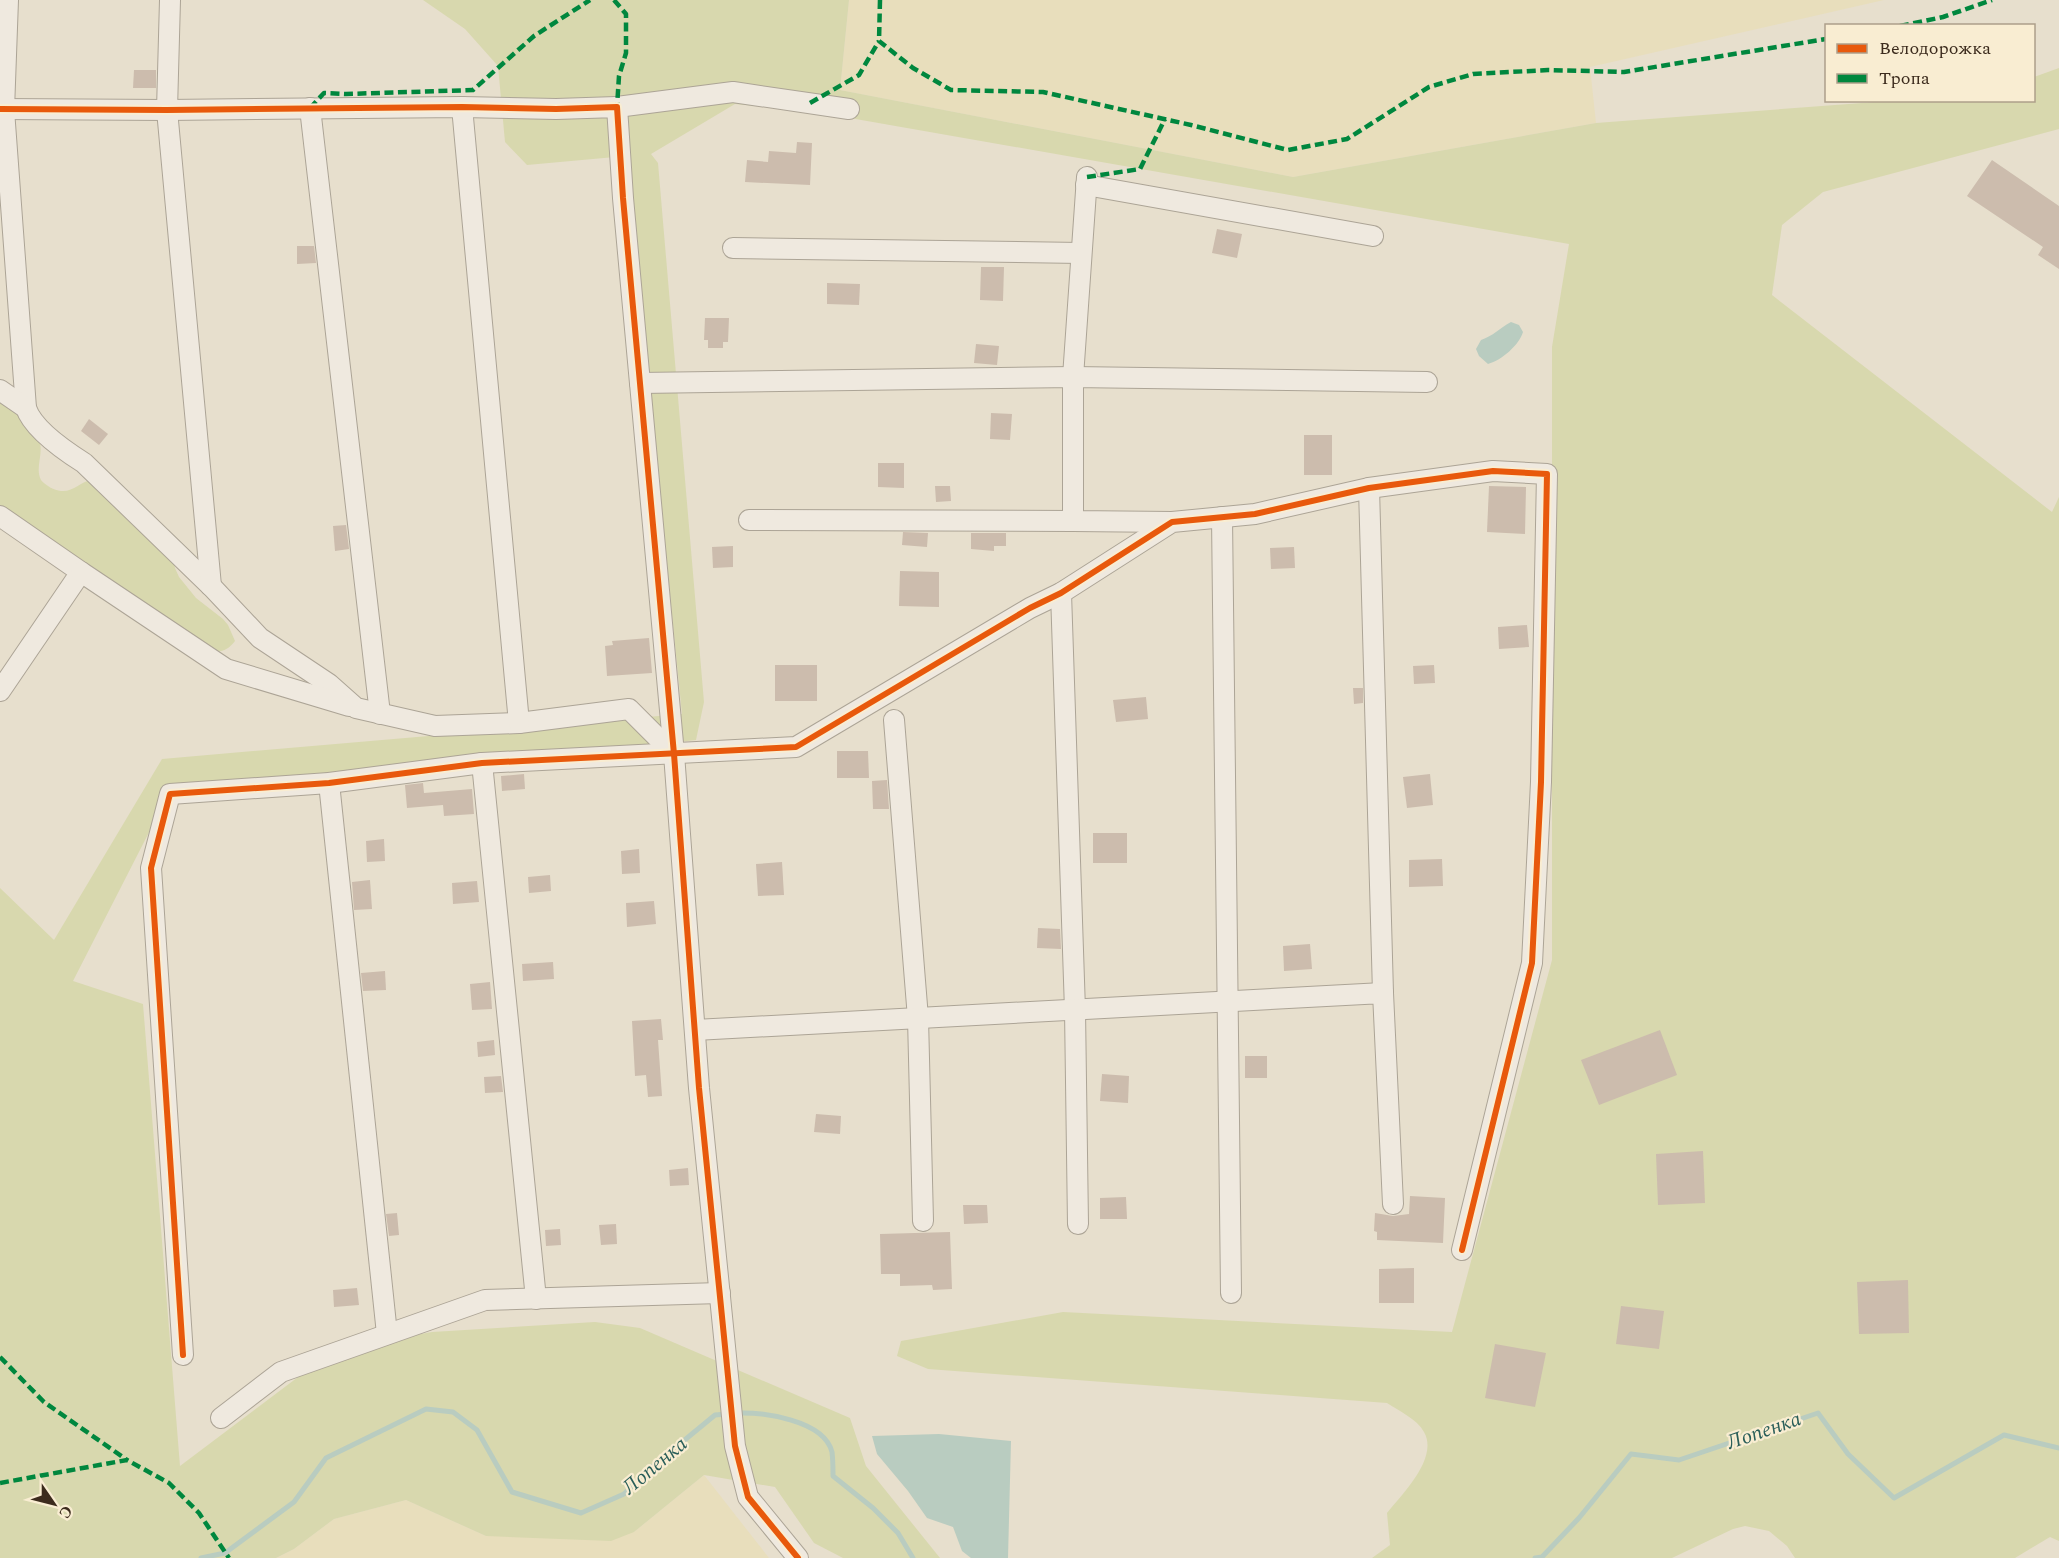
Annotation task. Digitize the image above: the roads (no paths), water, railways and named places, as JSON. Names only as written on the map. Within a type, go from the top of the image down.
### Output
[{"type":"street","points":[[8,0],[2,109],[26,408],[29,418],[65,450],[84,463],[211,586],[260,638],[329,684],[356,708]]},
{"type":"street","points":[[170,0],[166,110],[211,586]]},
{"type":"street","points":[[2,109],[462,107],[556,109],[617,107],[733,92],[849,108]]},
{"type":"street","points":[[462,107],[519,723]]},
{"type":"street","points":[[617,107],[674,754],[695,1030],[735,1446],[748,1497],[798,1558]]},
{"type":"street","points":[[310,108],[380,714]]},
{"type":"street","points":[[1073,520],[1074,377],[1086,181],[1373,236]]},
{"type":"street","points":[[733,248],[1081,254]]},
{"type":"street","points":[[640,383],[1074,377],[1426,382]]},
{"type":"street","points":[[0,390],[26,408]]},
{"type":"street","points":[[749,520],[1172,522],[1255,514],[1369,489],[1493,471],[1547,474],[1541,782],[1532,963],[1462,1250]]},
{"type":"street","points":[[1369,489],[1383,993],[1393,1204]]},
{"type":"street","points":[[0,516],[226,669],[356,708],[435,726],[519,723],[629,709],[674,754]]},
{"type":"street","points":[[1222,518],[1231,1293]]},
{"type":"street","points":[[183,1355],[151,868],[170,794],[329,783],[482,763],[796,747],[1030,608],[1062,593],[1172,522]]},
{"type":"street","points":[[0,691],[81,572]]},
{"type":"street","points":[[1062,593],[1075,1010],[1078,1224]]},
{"type":"street","points":[[894,720],[918,1018],[923,1221]]},
{"type":"street","points":[[482,763],[536,1299]]},
{"type":"street","points":[[329,783],[387,1334]]},
{"type":"street","points":[[695,1030],[1383,993]]},
{"type":"street","points":[[221,1418],[281,1372],[485,1300],[720,1293]]},
{"type":"waterway","name":"Лопенка","points":[[201,1558],[225,1553],[294,1502],[326,1458],[426,1409],[453,1412],[477,1430],[512,1492],[581,1513],[624,1494],[647,1471],[715,1415],[727,1414]]},
{"type":"waterway","name":"Лопенка","points":[[736,1413],[776,1416],[805,1425],[817,1432],[827,1441],[832,1452],[833,1476],[873,1508],[898,1533],[913,1558]]},
{"type":"waterway","name":"Лопенка","points":[[1535,1558],[1542,1557],[1579,1518],[1631,1454],[1679,1460],[1818,1413],[1848,1454],[1894,1498],[2004,1435],[2059,1448]]}]
